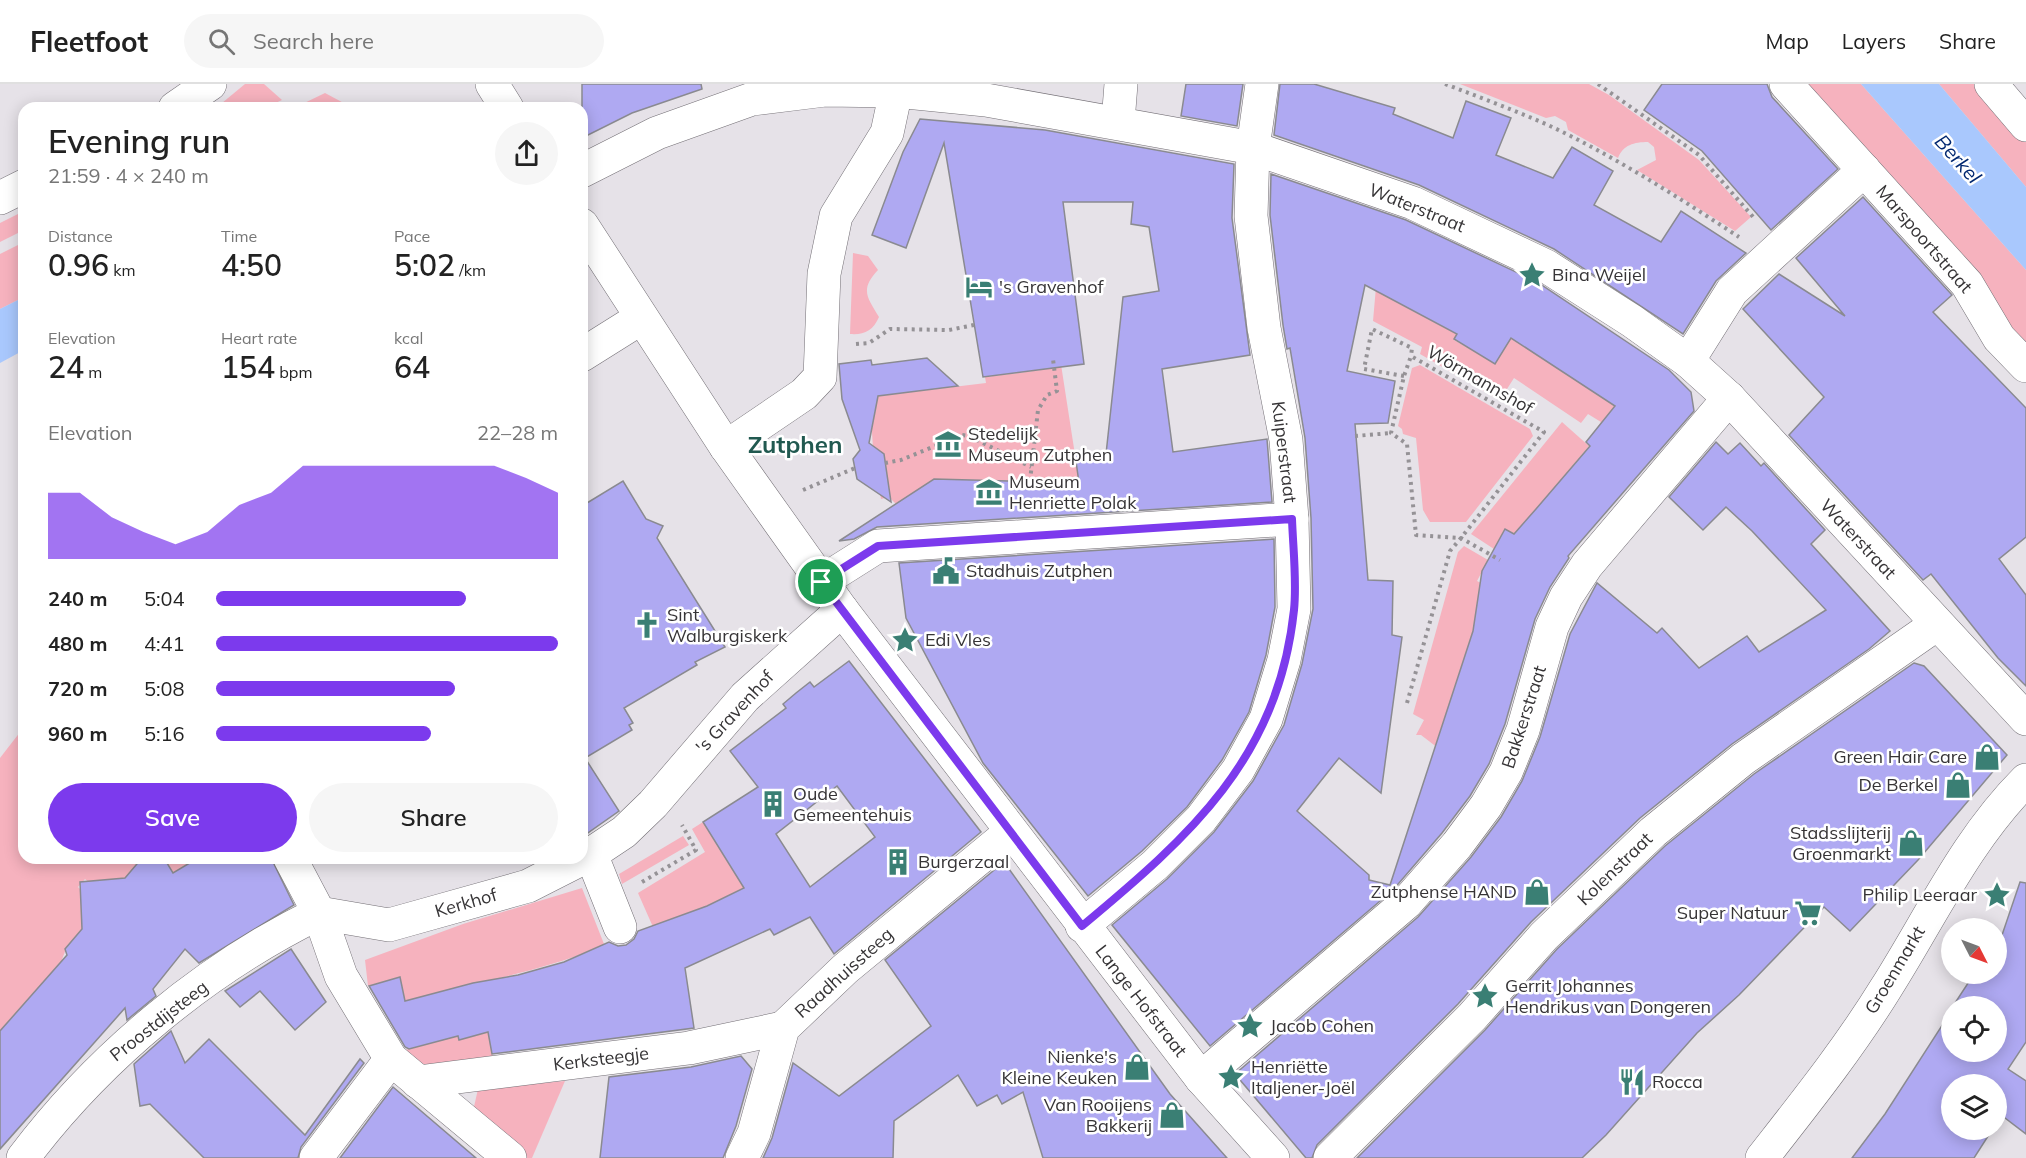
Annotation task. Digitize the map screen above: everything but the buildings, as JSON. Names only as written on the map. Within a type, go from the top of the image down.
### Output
[{"type":"street","points":[[184,102],[210,84]]},
{"type":"street","points":[[492,84],[503,102]]},
{"type":"street","points":[[1118,122],[1121,84]]},
{"type":"street","name":"Kuiperstraat","points":[[1082,926],[1155,866],[1201,819],[1239,770],[1266,719],[1284,660],[1294,609],[1292,519],[1286,440],[1264,328],[1251,216],[1253,148],[1262,84]]},
{"type":"street","name":"Marspoortstraat","points":[[1786,84],[1967,284],[1999,338],[2026,366]]},
{"type":"street","points":[[1991,84],[2026,125]]},
{"type":"street","points":[[588,168],[657,133],[752,99],[825,90],[896,91],[887,133],[836,216],[824,274],[820,377],[804,394],[726,447]]},
{"type":"street","name":"Waterstraat","points":[[896,91],[986,100],[1253,148],[1413,203],[1546,266],[1632,321],[1688,361],[1729,399],[2026,719]]},
{"type":"street","points":[[1688,361],[1732,291],[1864,170]]},
{"type":"street","points":[[0,198],[18,189]]},
{"type":"street","points":[[588,234],[726,447],[842,610]]},
{"type":"street","points":[[588,351],[641,318]]},
{"type":"street","name":"Bakkerstraat","points":[[1201,1078],[1406,903],[1457,845],[1486,806],[1506,772],[1523,730],[1552,627],[1566,597],[1587,565],[1729,399]]},
{"type":"street","points":[[821,582],[878,546],[1292,519]]},
{"type":"street","name":"Lange Hofstraat","points":[[842,610],[1082,926],[1201,1078],[1273,1158]]},
{"type":"street","name":"'s Gravenhof","points":[[591,854],[624,832],[663,794],[745,697],[842,610]]},
{"type":"street","name":"Kolenstraat","points":[[1330,1158],[1472,1017],[1545,936],[1653,832],[1743,759],[1937,624]]},
{"type":"street","name":"Groenmarkt","points":[[1761,1158],[1815,1091],[1886,989],[1956,870],[1986,826],[2026,780]]},
{"type":"street","name":"Raadhuissteeg","points":[[742,1158],[754,1133],[783,1028],[845,969],[1011,832]]},
{"type":"street","points":[[591,854],[615,913]]},
{"type":"street","points":[[293,864],[319,913],[341,976],[391,1059],[510,1158]]},
{"type":"street","name":"Kerkhof","points":[[319,913],[388,925],[528,886],[571,864]]},
{"type":"street","name":"Proostdijsteeg","points":[[23,1158],[62,1110],[127,1044],[171,1008],[246,956],[283,931],[319,913]]},
{"type":"street","name":"Kerksteegje","points":[[418,1082],[689,1048],[783,1028]]},
{"type":"street","points":[[316,1158],[391,1059]]},
{"type":"path","points":[[1445,84],[1566,135],[1679,198],[1736,235],[1767,260]]},
{"type":"path","points":[[1598,84],[1699,155],[1756,217],[1749,223]]},
{"type":"path","points":[[1736,235],[1743,229]]},
{"type":"path","points":[[850,344],[868,343],[890,329],[949,330],[974,326]]},
{"type":"path","name":"Wörmannshof","points":[[1391,433],[1412,348],[1372,328],[1364,369],[1404,376]]},
{"type":"path","name":"Wörmannshof","points":[[1407,703],[1450,551],[1544,432],[1411,356]]},
{"type":"path","points":[[1030,481],[1038,410],[1047,395],[1057,391],[1053,359]]},
{"type":"path","points":[[1356,436],[1391,433],[1407,444],[1416,536],[1461,538],[1500,560]]},
{"type":"path","points":[[885,463],[902,459],[962,435],[969,436],[1031,467]]},
{"type":"path","points":[[766,505],[855,468]]},
{"type":"path","points":[[615,913],[640,884],[696,850],[663,794]]},
{"type":"shaded area","points":[[245,84],[264,84],[282,100],[278,102],[223,102]]},
{"type":"shaded area","points":[[1460,84],[1589,84],[1609,95],[1699,160],[1751,217],[1735,231],[1637,170],[1656,160],[1654,147],[1648,142],[1630,145],[1618,158],[1568,130],[1566,122],[1555,116],[1546,118]]},
{"type":"shaded area","points":[[1806,84],[1861,84],[2026,270],[2026,348],[2000,319],[1981,275]]},
{"type":"shaded area","points":[[1939,84],[1977,84],[2026,142],[2026,187]]},
{"type":"shaded area","points":[[325,93],[342,102],[306,102]]},
{"type":"shaded area","points":[[18,214],[18,233],[0,242],[0,223]]},
{"type":"shaded area","points":[[18,245],[18,300],[0,309],[0,254]]},
{"type":"shaded area","points":[[853,253],[868,256],[878,270],[869,283],[867,294],[879,317],[871,329],[864,333],[850,334]]},
{"type":"shaded area","points":[[1376,287],[1400,304],[1457,334],[1454,340],[1495,363],[1512,335],[1565,373],[1619,395],[1605,441],[1594,432],[1601,422],[1588,414],[1581,423],[1514,378],[1500,400],[1420,354],[1422,347],[1373,321]]},
{"type":"shaded area","points":[[1060,358],[1082,500],[1067,482],[934,479],[902,510],[889,497],[881,499],[873,449],[870,397],[986,383],[985,377],[1041,370]]},
{"type":"shaded area","points":[[1420,365],[1530,429],[1533,436],[1466,522],[1430,522],[1423,510],[1416,438],[1403,434],[1402,429],[1398,426],[1412,368]]},
{"type":"shaded area","points":[[1562,422],[1589,446],[1515,535],[1505,529],[1494,549],[1471,534]]},
{"type":"shaded area","points":[[1464,546],[1488,560],[1477,581],[1487,586],[1438,748],[1421,735],[1416,735],[1424,720],[1413,714],[1458,552]]},
{"type":"shaded area","points":[[18,735],[18,864],[137,864],[117,888],[107,880],[98,880],[93,886],[85,879],[78,887],[85,894],[81,900],[81,909],[92,918],[66,949],[61,962],[0,1031],[0,758]]},
{"type":"shaded area","points":[[703,822],[744,888],[707,906],[653,927],[638,893],[705,852],[692,829]]},
{"type":"shaded area","points":[[683,836],[689,845],[622,884],[619,874]]},
{"type":"shaded area","points":[[163,864],[188,864],[174,873],[169,866]]},
{"type":"shaded area","points":[[582,888],[604,944],[596,949],[525,972],[405,1001],[400,977],[368,986],[365,960],[463,924]]},
{"type":"shaded area","points":[[488,1032],[494,1063],[421,1071],[401,1051],[458,1036],[459,1040]]},
{"type":"shaded area","points":[[565,1081],[532,1158],[521,1158],[471,1120],[478,1089]]},
{"type":"water","name":"Berkel","points":[[1861,84],[1939,84],[2026,187],[2026,270]]},
{"type":"water","points":[[18,300],[18,353],[0,363],[0,309]]},
{"type":"place","name":"Bina Weijel","points":[[1532,275]]},
{"type":"place","name":"'s Gravenhof","points":[[979,287]]},
{"type":"place","name":"Stedelijk Museum Zutphen","points":[[948,444]]},
{"type":"place","name":"Museum Henriette Polak","points":[[989,492]]},
{"type":"place","name":"Stadhuis Zutphen","points":[[946,571]]},
{"type":"place","name":"Sint Walburgiskerk","points":[[647,625]]},
{"type":"place","name":"Edi Vles","points":[[905,640]]},
{"type":"place","name":"Green Hair Care","points":[[1987,757]]},
{"type":"place","name":"De Berkel","points":[[1958,785]]},
{"type":"place","name":"Oude Gemeentehuis","points":[[773,804]]},
{"type":"place","name":"Stadsslijterij Groenmarkt","points":[[1911,843]]},
{"type":"place","name":"Burgerzaal","points":[[898,862]]},
{"type":"place","name":"Zutphense HAND","points":[[1537,892]]},
{"type":"place","name":"Philip Leeraar","points":[[1997,895]]},
{"type":"place","name":"Super Natuur","points":[[1808,913]]},
{"type":"place","name":"Gerrit Johannes Hendrikus van Dongeren","points":[[1485,996]]},
{"type":"place","name":"Jacob Cohen","points":[[1250,1026]]},
{"type":"place","name":"Nienke's Kleine Keuken","points":[[1137,1067]]},
{"type":"place","name":"Henriëtte Italjener-Joël","points":[[1231,1077]]},
{"type":"place","name":"Rocca","points":[[1632,1082]]},
{"type":"place","name":"Van Rooijens Bakkerij","points":[[1172,1115]]},
{"type":"district","name":"Zutphen","points":[[795,445]]},
{"type":"route","points":[[1292,519],[1294,609],[1284,660],[1266,719],[1239,770],[1201,819],[1155,866],[1082,926],[821,582],[878,546],[1139,527],[1292,519]]}]
